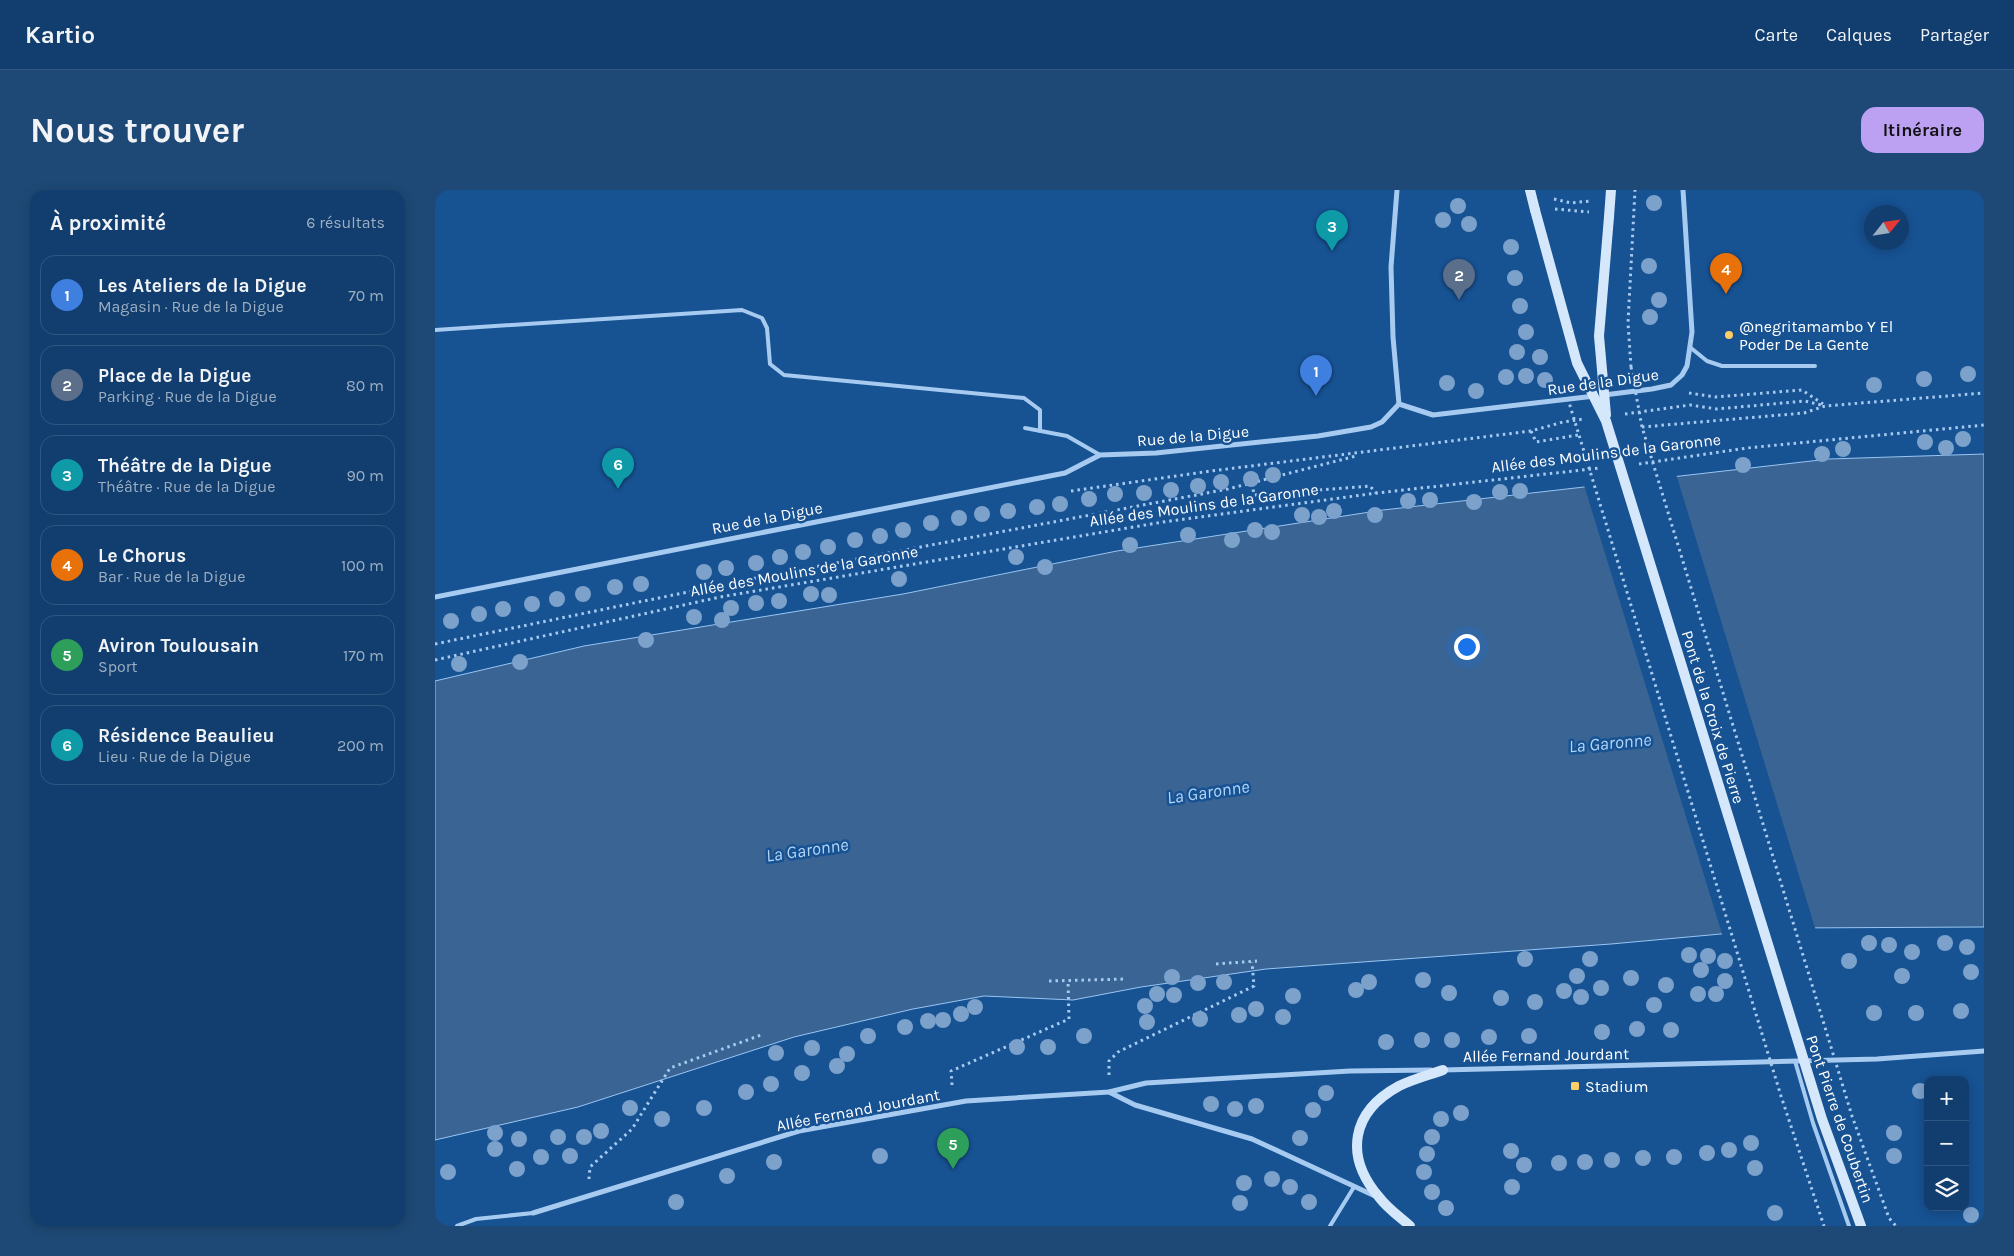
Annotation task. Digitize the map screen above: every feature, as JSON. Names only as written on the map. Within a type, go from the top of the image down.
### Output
[{"type":"main road","name":"Pont de la Croix de Pierre","points":[[1530,190],[1577,363],[1606,421],[1792,1021]]},
{"type":"main road","name":"Pont de la Croix de Pierre","points":[[1606,421],[1599,336],[1610,192]]},
{"type":"main road","name":"Pont Pierre de Coubertin","points":[[1792,1021],[1822,1120],[1861,1226]]},
{"type":"main road","points":[[1410,1226],[1379,1198],[1361,1168],[1356,1145],[1359,1125],[1377,1101],[1400,1086],[1443,1070]]},
{"type":"street","points":[[1397,190],[1391,267],[1393,336],[1399,404]]},
{"type":"street","name":"Rue de la Digue","points":[[435,597],[1065,473],[1100,454],[1156,453],[1319,436],[1371,427],[1382,422],[1399,404],[1433,415],[1652,389],[1671,385],[1682,375],[1687,366],[1691,348],[1683,190]]},
{"type":"street","name":"Allée Fernand Jourdant","points":[[533,1213],[799,1132],[953,1104],[1109,1092],[1146,1083],[1350,1071],[1877,1059],[1984,1051]]},
{"type":"street","points":[[1109,1092],[1135,1105],[1252,1139],[1379,1198]]},
{"type":"lane","points":[[435,330],[742,310],[762,318],[767,328],[770,364],[784,375],[1024,398],[1040,410],[1039,431]]},
{"type":"lane","points":[[1691,348],[1707,361],[1722,366],[1815,366]]},
{"type":"lane","name":"Rue de la Digue","points":[[1025,428],[1067,436],[1100,454]]},
{"type":"lane","points":[[1795,1061],[1813,1123],[1849,1226]]},
{"type":"lane","points":[[1330,1226],[1354,1187]]},
{"type":"lane","points":[[457,1226],[476,1219],[533,1213]]},
{"type":"path","points":[[1548,198],[1571,203],[1593,200],[1610,192],[1634,192],[1628,323],[1631,366],[1642,427],[1852,1116],[1889,1218],[1896,1226]]},
{"type":"path","points":[[1550,208],[1593,212]]},
{"type":"path","points":[[1561,378],[1778,1086],[1824,1226]]},
{"type":"path","points":[[1671,385],[1679,392],[1715,397],[1802,390],[1825,406]]},
{"type":"path","points":[[1642,427],[1804,413],[1825,406],[1984,393]]},
{"type":"path","name":"Allée des Moulins de la Garonne","points":[[1634,464],[1747,448],[1984,424]]},
{"type":"path","points":[[1531,432],[1536,442],[1578,435]]},
{"type":"path","points":[[435,644],[751,579],[1252,483],[1366,454]]},
{"type":"path","name":"Allée des Moulins de la Garonne","points":[[435,660],[720,597],[1163,522],[1377,493],[1605,468]]},
{"type":"path","points":[[1252,483],[1254,495],[1370,486],[1377,493]]},
{"type":"path","points":[[1109,1092],[1109,1062],[1119,1052],[1254,986],[1254,962],[1216,964]]},
{"type":"path","points":[[1049,981],[1127,979]]},
{"type":"path","points":[[953,1104],[951,1071],[1069,1020],[1068,980]]},
{"type":"path","points":[[588,1196],[590,1167],[632,1129],[670,1068],[761,1035]]},
{"type":"water","name":"La Garonne","points":[[1984,454],[1984,927],[1787,928],[1611,944],[1266,969],[1141,987],[1073,1000],[984,996],[913,1009],[794,1037],[578,1107],[435,1140],[435,681],[584,646],[903,594],[1117,551],[1383,510],[1829,459]]},
{"type":"pier","points":[[1676,474],[1816,931],[1787,931],[1723,937],[1584,485]]},
{"type":"place","name":"Théâtre de la Digue","points":[[1332,251]]},
{"type":"place","name":"Le Chorus","points":[[1726,294]]},
{"type":"place","name":"Place de la Digue","points":[[1459,300]]},
{"type":"place","name":"@negritamambo Y El Poder De La Gente","points":[[1729,335]]},
{"type":"place","name":"Les Ateliers de la Digue","points":[[1316,396]]},
{"type":"place","name":"Résidence Beaulieu","points":[[618,489]]},
{"type":"place","name":"Stadium","points":[[1575,1086]]},
{"type":"place","name":"Aviron Toulousain","points":[[953,1169]]}]
